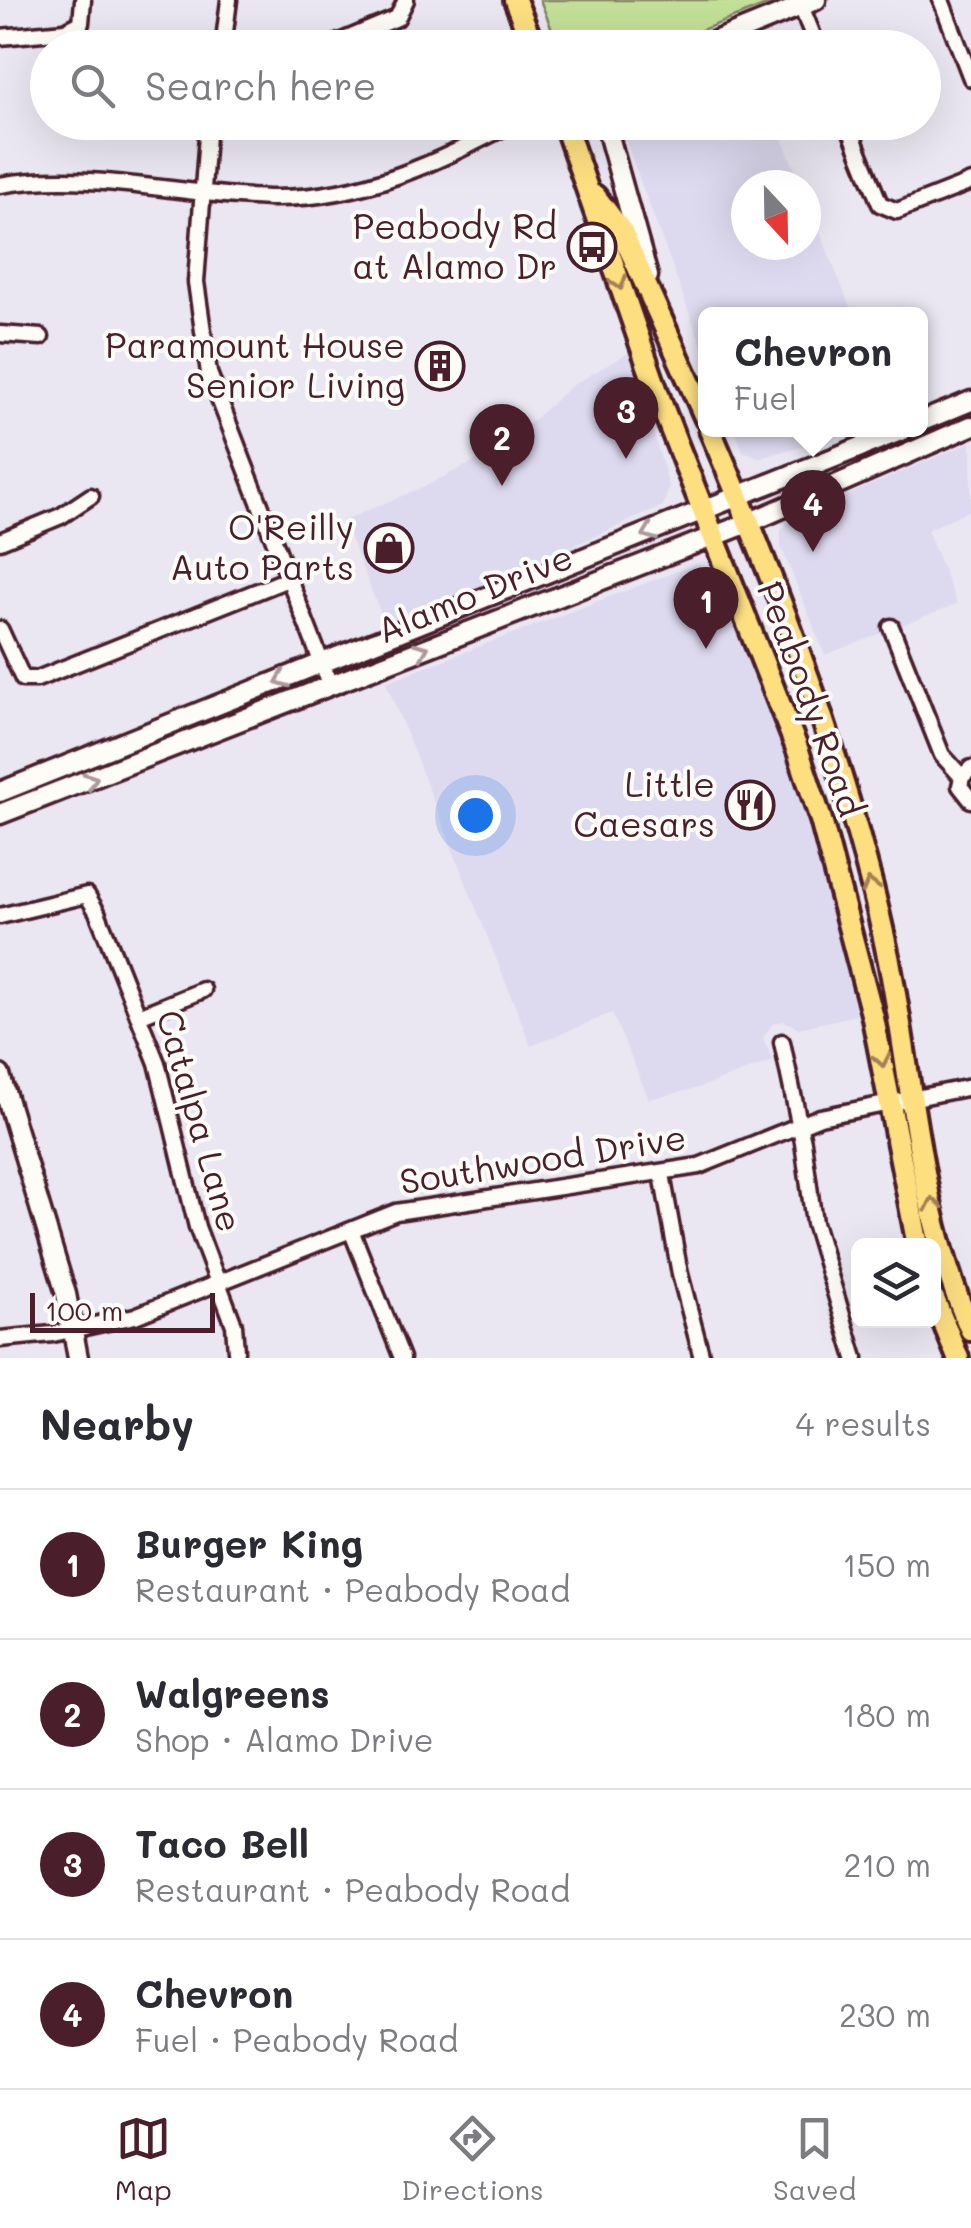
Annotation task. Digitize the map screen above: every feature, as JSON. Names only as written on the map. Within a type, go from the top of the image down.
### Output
[{"type":"main road","points":[[515,0],[527,30]]},
{"type":"main road","points":[[744,30],[808,3]]},
{"type":"main road","name":"Peabody Road","points":[[571,140],[591,190],[601,238],[821,820],[874,1018],[916,1238]]},
{"type":"main road","points":[[611,140],[637,226],[651,291]]},
{"type":"main road","name":"Peabody Road","points":[[591,190],[622,232],[698,400]]},
{"type":"main road","points":[[928,419],[971,401]]},
{"type":"main road","name":"Alamo Drive","points":[[0,814],[748,523],[971,426]]},
{"type":"main road","name":"Peabody Road","points":[[713,437],[740,498],[814,702],[861,853],[889,960],[942,1249],[971,1330]]},
{"type":"main road","name":"Alamo Drive","points":[[0,792],[886,437]]},
{"type":"main road","points":[[0,1075],[26,1152],[78,1358]]},
{"type":"main road","points":[[941,1317],[958,1358]]},
{"type":"street","points":[[67,30],[80,23],[83,0]]},
{"type":"street","points":[[225,30],[229,0]]},
{"type":"street","points":[[368,30],[396,18],[406,0]]},
{"type":"street","points":[[941,0],[971,78]]},
{"type":"street","points":[[808,3],[814,30]]},
{"type":"street","points":[[0,37],[30,34]]},
{"type":"street","points":[[207,140],[196,282],[209,373],[332,687]]},
{"type":"street","points":[[0,185],[65,180],[292,197],[376,186],[421,170],[480,140]]},
{"type":"street","points":[[854,140],[880,204],[887,210],[897,211],[971,182]]},
{"type":"street","points":[[0,334],[40,337]]},
{"type":"street","points":[[0,542],[61,516],[91,496]]},
{"type":"street","points":[[0,629],[23,679],[37,678],[288,579]]},
{"type":"street","points":[[891,627],[942,755],[966,772],[964,795],[971,800]]},
{"type":"street","name":"Catalpa Lane","points":[[0,916],[87,895],[139,1016],[170,1106],[197,1227],[234,1325],[236,1350]]},
{"type":"street","points":[[139,1016],[203,990]]},
{"type":"street","points":[[782,1042],[800,1124],[814,1223],[855,1358]]},
{"type":"street","name":"Southwood Drive","points":[[0,1339],[135,1316],[396,1212],[662,1174],[729,1156],[800,1124],[971,1087]]},
{"type":"street","points":[[662,1174],[683,1288],[702,1358]]},
{"type":"street","points":[[351,1230],[402,1358]]},
{"type":"shaded area","points":[[625,140],[783,140],[795,170],[731,170],[731,260],[821,260],[821,234],[850,307],[698,307],[698,336]]},
{"type":"shaded area","points":[[630,352],[669,487],[663,506],[387,628],[343,521],[505,446],[571,386]]},
{"type":"shaded area","points":[[738,437],[830,437],[760,458],[743,451]]},
{"type":"shaded area","points":[[971,442],[971,509],[927,530],[957,604],[825,655],[781,546],[781,531],[790,520]]},
{"type":"shaded area","points":[[696,564],[712,571],[779,734],[827,885],[856,1015],[799,1028],[784,1021],[773,1023],[763,1038],[773,1061],[698,1088],[649,1099],[612,1013],[531,1046],[386,682]]},
{"type":"green space","points":[[540,0],[779,0],[702,30],[552,30]]},
{"type":"place","name":"Peabody Rd at Alamo Dr","points":[[592,247]]},
{"type":"place","name":"Paramount House Senior Living","points":[[440,366]]},
{"type":"place","name":"Taco Bell","points":[[626,459]]},
{"type":"place","name":"Walgreens","points":[[502,486]]},
{"type":"place","name":"O'Reilly Auto Parts","points":[[389,548]]},
{"type":"place","name":"Chevron","points":[[813,552]]},
{"type":"place","name":"Burger King","points":[[706,649]]},
{"type":"place","name":"Little Caesars","points":[[750,805]]}]
